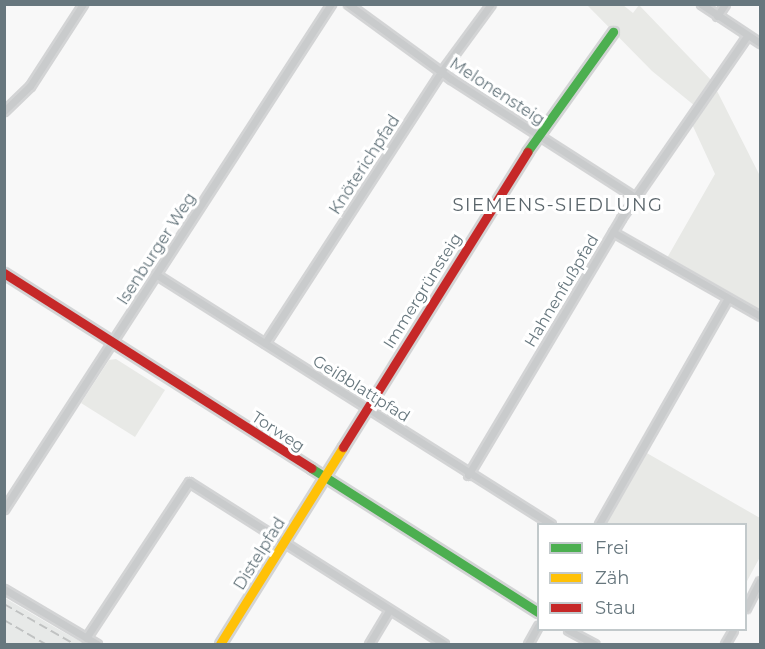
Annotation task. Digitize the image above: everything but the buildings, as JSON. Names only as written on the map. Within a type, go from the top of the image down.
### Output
[{"type":"street","points":[[4,111],[30,86],[83,4]]},
{"type":"street","name":"Isenburger Weg","points":[[4,509],[331,4]]},
{"type":"street","name":"Melonensteig","points":[[348,4],[441,72],[635,196]]},
{"type":"street","name":"Knöterichpfad","points":[[265,344],[441,72],[491,4]]},
{"type":"street","points":[[701,4],[760,43]]},
{"type":"street","points":[[717,16],[724,4]]},
{"type":"street","name":"Immergrünsteig","points":[[325,480],[537,134],[613,32]]},
{"type":"street","name":"Hahnenfußpfad","points":[[468,475],[635,196],[747,36]]},
{"type":"street","points":[[613,232],[760,316]]},
{"type":"street","name":"Torweg","points":[[4,273],[325,480],[537,611]]},
{"type":"street","name":"Geißblattpfad","points":[[157,275],[367,411],[548,523]]},
{"type":"street","points":[[600,523],[728,298]]},
{"type":"street","name":"Distelpfad","points":[[220,645],[325,480]]},
{"type":"street","points":[[86,638],[189,482],[284,546],[444,645]]},
{"type":"street","points":[[747,606],[760,581]]},
{"type":"street","points":[[4,590],[97,645]]},
{"type":"street","points":[[369,645],[389,611]]},
{"type":"street","points":[[528,645],[537,628]]},
{"type":"street","points":[[570,631],[594,645]]},
{"type":"street","points":[[725,645],[732,631]]},
{"type":"shaded area","points":[[587,5],[623,5],[633,13],[639,5],[713,82],[695,106],[652,71]]},
{"type":"shaded area","points":[[715,87],[760,176],[760,312],[667,258],[715,174],[691,122]]},
{"type":"shaded area","points":[[116,359],[165,390],[135,437],[81,403],[109,360]]},
{"type":"shaded area","points":[[645,452],[760,518],[760,557],[747,581],[747,523],[605,523]]},
{"type":"shaded area","points":[[5,598],[58,629],[85,644],[5,644]]},
{"type":"railway","points":[[4,604],[74,644]]},
{"type":"railway","points":[[4,620],[45,644]]},
{"type":"traffic: fast","points":[[527,152],[613,32]]},
{"type":"traffic: fast","points":[[311,468],[537,611]]},
{"type":"traffic: slow","points":[[220,644],[343,447]]},
{"type":"traffic: jam","points":[[343,447],[527,152]]},
{"type":"traffic: jam","points":[[4,273],[311,468]]},
{"type":"district","name":"SIEMENS-SIEDLUNG","points":[[558,205]]}]
